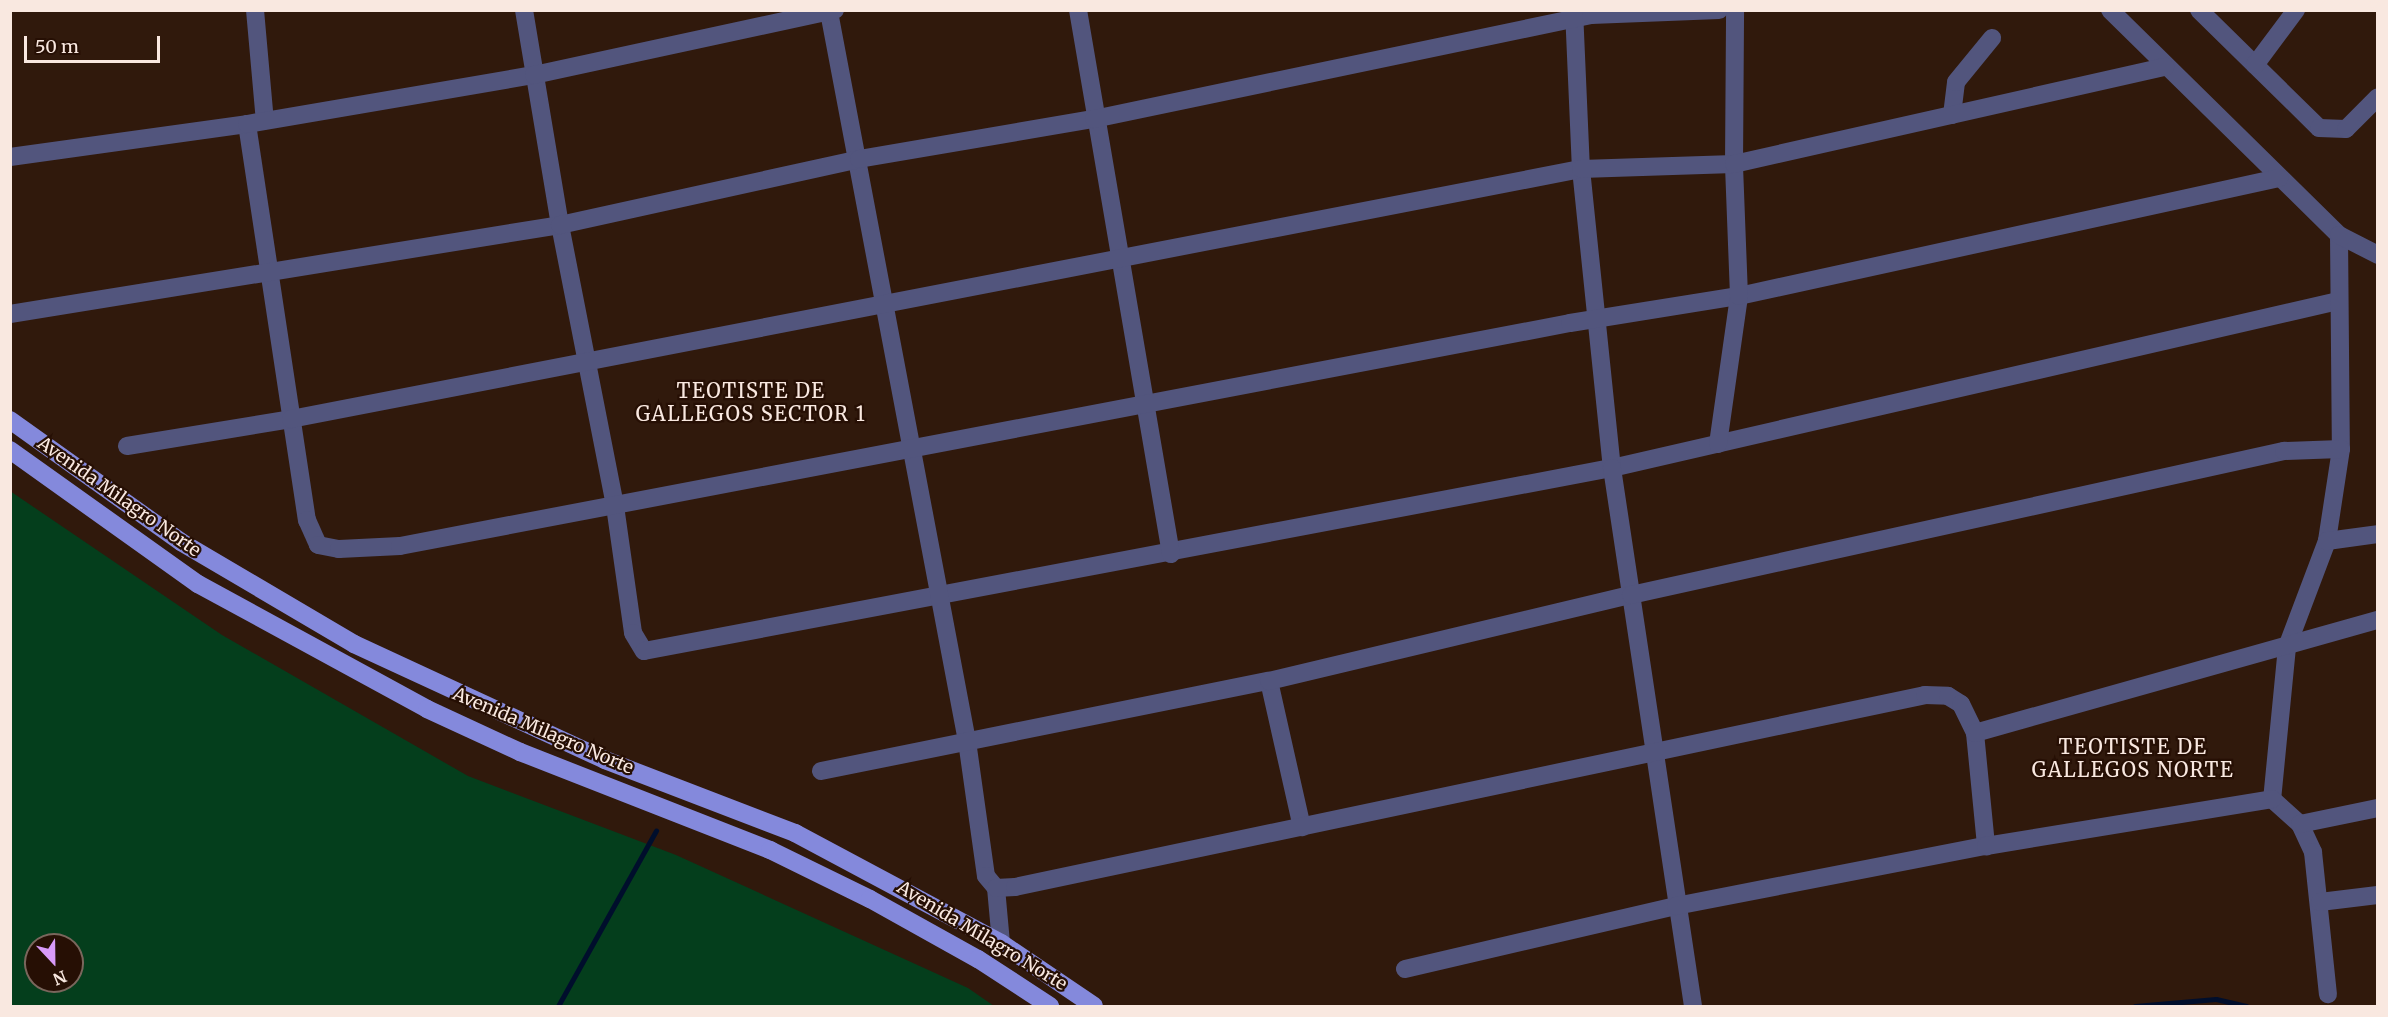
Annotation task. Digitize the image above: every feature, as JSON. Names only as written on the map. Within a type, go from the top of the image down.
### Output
[{"type":"main road","name":"Avenida Milagro Norte","points":[[10,420],[181,542],[354,644],[605,760],[795,833],[1001,943],[1094,1006]]},
{"type":"main road","name":"Avenida Milagro Norte","points":[[10,450],[198,584],[427,709],[520,752],[770,850],[870,899],[978,959],[1050,1006]]},
{"type":"street","points":[[255,10],[256,122],[271,272],[291,419],[307,520],[318,545],[339,549],[400,546],[1596,319],[1739,296],[2279,178]]},
{"type":"street","points":[[524,10],[560,225],[615,506],[633,633],[644,651],[1171,554],[1611,468],[2338,301]]},
{"type":"street","points":[[1078,10],[1094,119],[1171,554]]},
{"type":"street","points":[[10,314],[560,225],[859,159],[1094,119],[1574,15],[1719,10]]},
{"type":"street","points":[[1718,444],[1739,296],[1734,164],[1736,10]]},
{"type":"street","points":[[2110,10],[2165,67],[2339,235],[2378,255]]},
{"type":"street","points":[[2199,10],[2319,128],[2346,129],[2378,97]]},
{"type":"street","points":[[2255,65],[2296,10]]},
{"type":"street","points":[[10,157],[256,122],[534,75],[832,11],[968,741],[986,876],[996,888],[1001,943]]},
{"type":"street","points":[[1574,15],[1581,169],[1611,468],[1693,1006]]},
{"type":"street","points":[[1952,115],[1956,82],[1992,38]]},
{"type":"street","points":[[127,446],[291,419],[1581,169],[1734,164],[2165,67]]},
{"type":"street","points":[[2272,799],[2287,647],[2327,541],[2340,450],[2339,235]]},
{"type":"street","points":[[821,771],[1269,681],[1631,595],[2284,451],[2340,450]]},
{"type":"street","points":[[2327,541],[2378,534]]},
{"type":"street","points":[[1975,733],[2378,620]]},
{"type":"street","points":[[1269,681],[1302,827]]},
{"type":"street","points":[[996,888],[1015,887],[1925,695],[1948,696],[1961,704],[1975,733],[1986,846]]},
{"type":"street","points":[[2272,799],[2300,824],[2313,852],[2328,994]]},
{"type":"street","points":[[1405,969],[1676,906],[1986,846],[2272,799]]},
{"type":"street","points":[[2300,824],[2378,808]]},
{"type":"street","points":[[2320,902],[2378,895]]},
{"type":"green space","points":[[10,491],[222,635],[468,776],[676,855],[968,988],[994,1006],[11,1006]]},
{"type":"waterway","points":[[558,1006],[656,831]]},
{"type":"waterway","points":[[2135,1006],[2216,999],[2246,1006]]},
{"type":"district","name":"TEOTISTE DE GALLEGOS SECTOR 1","points":[[751,402]]},
{"type":"district","name":"TEOTISTE DE GALLEGOS NORTE","points":[[2133,758]]}]
